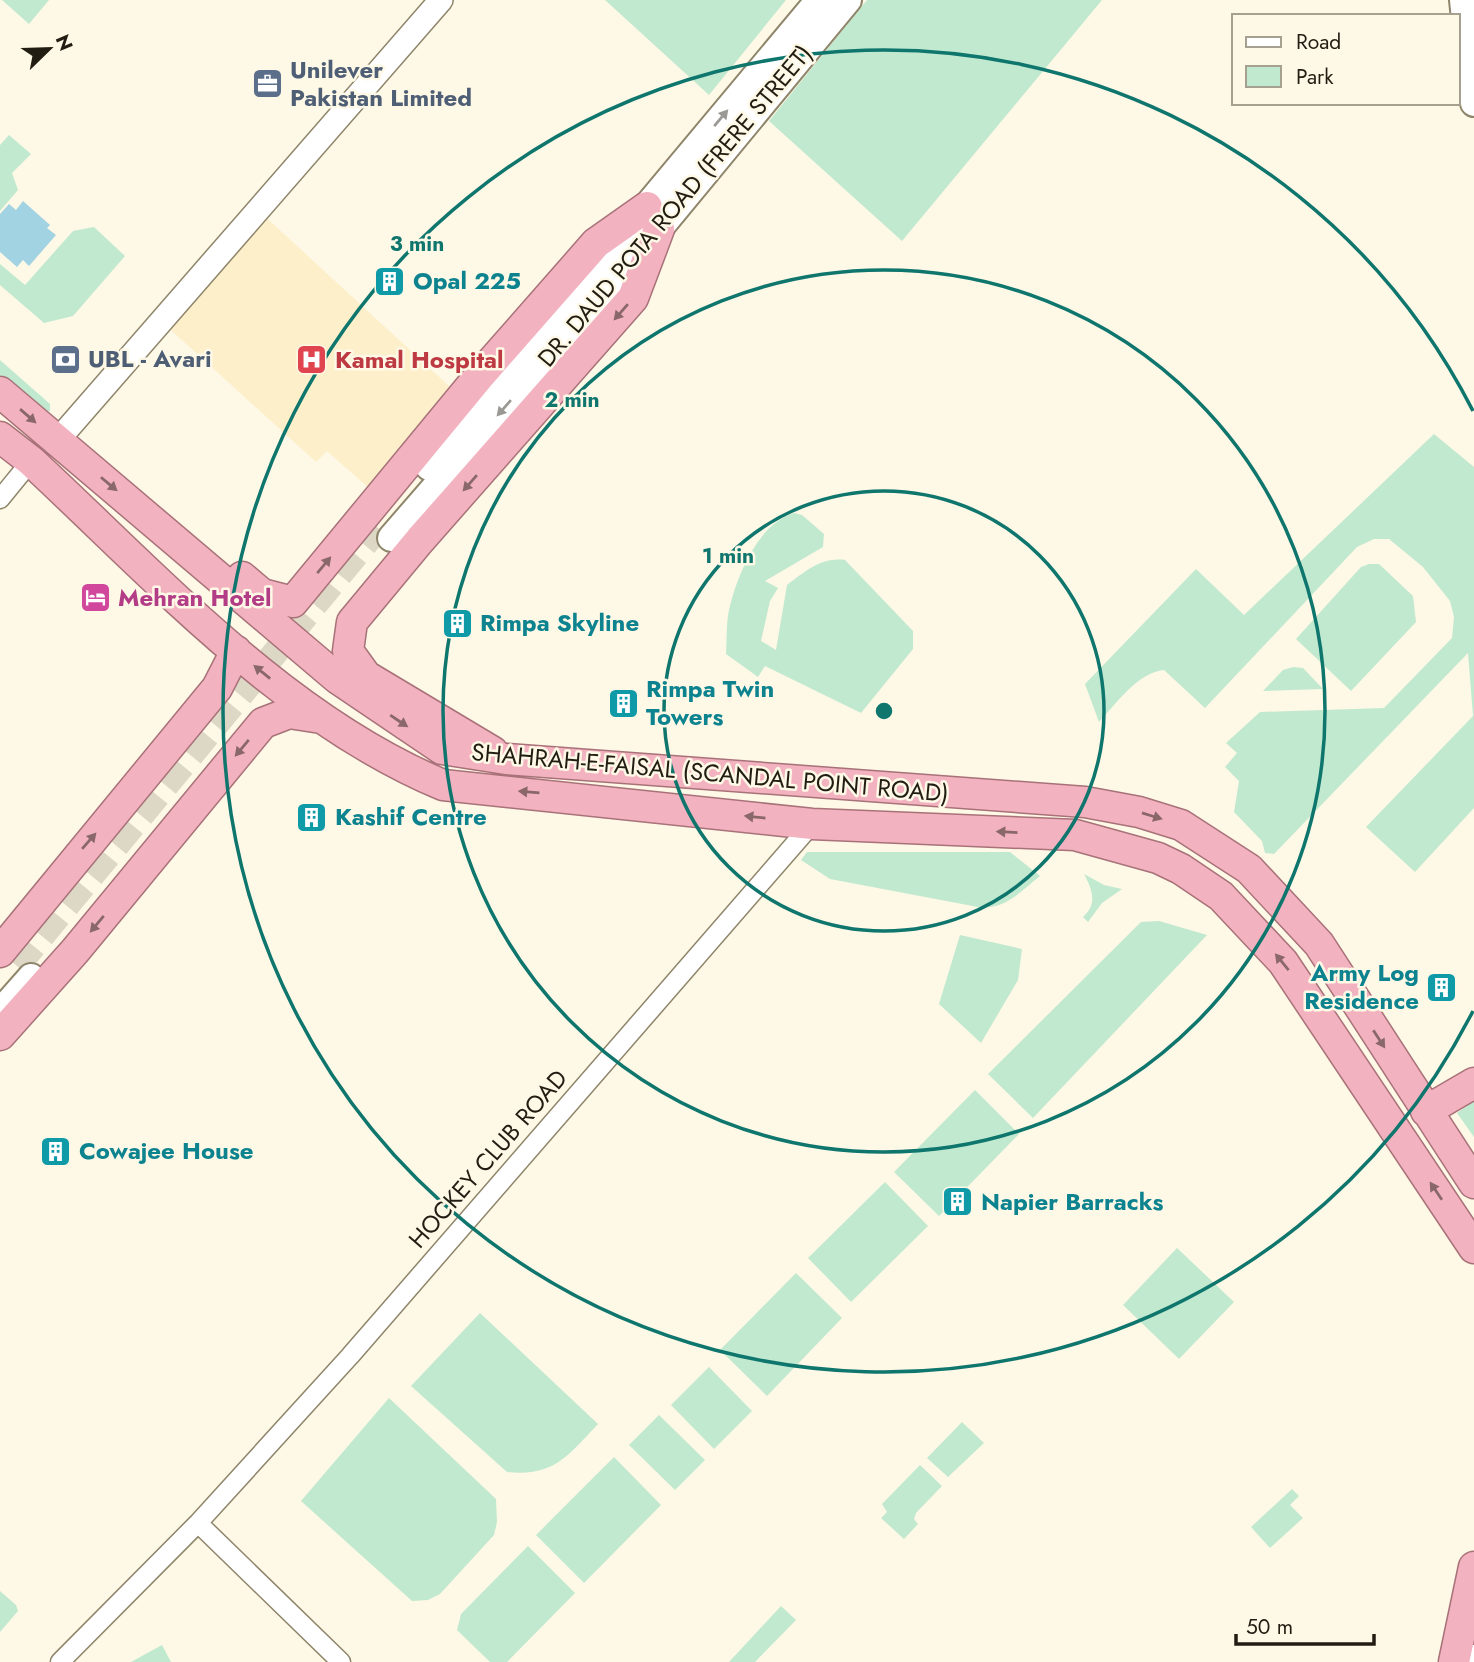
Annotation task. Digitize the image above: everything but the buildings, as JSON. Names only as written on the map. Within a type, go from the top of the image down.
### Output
[{"type":"highway","points":[[348,651],[327,649],[304,636],[292,618],[293,602],[475,382],[596,243],[653,218]]},
{"type":"highway","points":[[506,760],[366,676],[348,651],[352,622],[420,540],[634,298],[653,218]]},
{"type":"highway","name":"SHAHRAH-E-FAISAL (SCANDAL POINT ROAD)","points":[[0,392],[337,678],[442,749],[506,760],[1085,802],[1139,812],[1181,825],[1248,869],[1319,944],[1474,1183]]},
{"type":"highway","name":"SHAHRAH-E-FAISAL (SCANDAL POINT ROAD)","points":[[0,437],[31,461],[236,651],[321,718],[398,766],[443,785],[812,824],[1075,835],[1158,858],[1181,869],[1221,896],[1283,962],[1472,1249]]},
{"type":"highway","points":[[151,519],[218,558],[262,594],[293,602]]},
{"type":"highway","points":[[12,970],[217,688],[236,651]]},
{"type":"highway","points":[[0,1035],[75,951],[263,723],[289,713],[321,718]]},
{"type":"highway","points":[[1426,1111],[1474,1083]]},
{"type":"highway","points":[[1454,1662],[1474,1567]]},
{"type":"main road","name":"DR. DAUD POTA ROAD (FRERE STREET)","points":[[653,218],[819,0]]},
{"type":"main road","name":"DR. DAUD POTA ROAD (FRERE STREET)","points":[[384,533],[653,218],[848,0]]},
{"type":"main road","points":[[1463,0],[1474,103]]},
{"type":"main road","points":[[0,1012],[12,970]]},
{"type":"street","points":[[57,441],[441,0]]},
{"type":"street","points":[[0,499],[31,461]]},
{"type":"street","name":"HOCKEY CLUB ROAD","points":[[60,1662],[198,1523],[350,1356],[812,824]]},
{"type":"street","points":[[198,1523],[341,1662]]},
{"type":"shaded area","name":"Kamal Hospital","points":[[258,210],[462,398],[379,497],[327,451],[316,462],[161,321]]},
{"type":"green space","points":[[2,0],[49,0],[29,24]]},
{"type":"green space","points":[[605,0],[786,0],[709,95]]},
{"type":"green space","points":[[867,0],[1102,0],[902,241],[769,121]]},
{"type":"green space","points":[[9,135],[31,154],[12,173],[18,190],[0,211],[0,145]]},
{"type":"green space","points":[[94,227],[125,256],[73,316],[44,323],[0,285],[0,264],[25,285],[73,231]]},
{"type":"green space","points":[[0,360],[50,404],[50,411],[44,413],[0,375]]},
{"type":"green space","points":[[1434,434],[1474,467],[1474,808],[1415,872],[1366,827],[1473,716],[1468,653],[1274,854],[1265,853],[1262,841],[1234,812],[1239,781],[1225,767],[1237,753],[1226,743],[1260,712],[1384,708],[1452,638],[1454,617],[1450,601],[1423,567],[1389,539],[1374,539],[1357,547],[1205,708],[1164,670],[1154,672],[1136,683],[1099,722],[1085,684],[1196,569],[1244,615]]},
{"type":"green space","points":[[794,513],[802,515],[824,534],[823,547],[765,581],[778,588],[770,601],[761,641],[776,650],[787,585],[814,566],[836,560],[845,560],[913,631],[913,649],[861,713],[765,666],[758,677],[726,654],[729,610],[737,582],[751,552],[770,528]]},
{"type":"green space","points":[[1379,564],[1413,596],[1416,622],[1351,691],[1296,639],[1361,567]]},
{"type":"green space","points":[[1303,668],[1323,689],[1263,691],[1283,670]]},
{"type":"green space","points":[[807,852],[1010,852],[1040,876],[1004,903],[978,907],[830,879],[801,860]]},
{"type":"green space","points":[[1084,874],[1104,885],[1122,889],[1102,903],[1088,922],[1083,917],[1091,907],[1092,896]]},
{"type":"green space","points":[[1159,921],[1207,935],[1033,1118],[988,1074],[1141,922]]},
{"type":"green space","points":[[960,935],[1022,949],[1018,980],[981,1043],[939,1004]]},
{"type":"green space","points":[[975,1090],[1019,1134],[939,1216],[894,1172]]},
{"type":"green space","points":[[1474,1101],[1474,1137],[1457,1113]]},
{"type":"green space","points":[[885,1182],[928,1226],[851,1302],[808,1258]]},
{"type":"green space","points":[[1177,1248],[1234,1302],[1179,1359],[1123,1305]]},
{"type":"green space","points":[[796,1273],[842,1318],[767,1396],[720,1350]]},
{"type":"green space","points":[[480,1313],[598,1424],[569,1454],[549,1467],[523,1473],[507,1472],[411,1386]]},
{"type":"green space","points":[[709,1367],[752,1411],[714,1449],[671,1405]]},
{"type":"green space","points":[[389,1398],[496,1499],[497,1522],[494,1535],[440,1594],[428,1600],[412,1601],[301,1501]]},
{"type":"green space","points":[[659,1415],[705,1460],[675,1490],[629,1445]]},
{"type":"green space","points":[[962,1422],[984,1443],[948,1477],[927,1458]]},
{"type":"green space","points":[[614,1457],[661,1505],[584,1583],[536,1535]]},
{"type":"green space","points":[[920,1465],[942,1486],[916,1513],[914,1519],[918,1524],[904,1539],[881,1518],[887,1512],[882,1504]]},
{"type":"green space","points":[[1292,1489],[1299,1496],[1290,1505],[1303,1518],[1270,1548],[1251,1527]]},
{"type":"green space","points":[[528,1546],[575,1593],[507,1662],[490,1662],[457,1630],[461,1614]]},
{"type":"green space","points":[[0,1591],[16,1605],[18,1611],[0,1632]]},
{"type":"green space","points":[[781,1606],[796,1620],[755,1662],[729,1662]]},
{"type":"green space","points":[[162,1645],[171,1662],[131,1662]]},
{"type":"water","points":[[23,201],[50,225],[47,228],[56,235],[29,266],[23,260],[17,267],[0,252],[0,214],[9,204],[16,210]]},
{"type":"tunnel","points":[[17,966],[378,528]]},
{"type":"place","name":"Unilever Pakistan Limited","points":[[267,84]]},
{"type":"place","name":"Opal 225","points":[[390,281]]},
{"type":"place","name":"UBL - Avari","points":[[65,359]]},
{"type":"place","name":"Kamal Hospital","points":[[312,360]]},
{"type":"place","name":"Mehran Hotel","points":[[95,598]]},
{"type":"place","name":"Rimpa Skyline","points":[[457,623]]},
{"type":"place","name":"Rimpa Twin Towers","points":[[623,703]]},
{"type":"place","name":"Kashif Centre","points":[[312,817]]},
{"type":"place","name":"Army Log Residence","points":[[1442,987]]},
{"type":"place","name":"Cowajee House","points":[[56,1151]]},
{"type":"place","name":"Napier Barracks","points":[[958,1202]]}]
